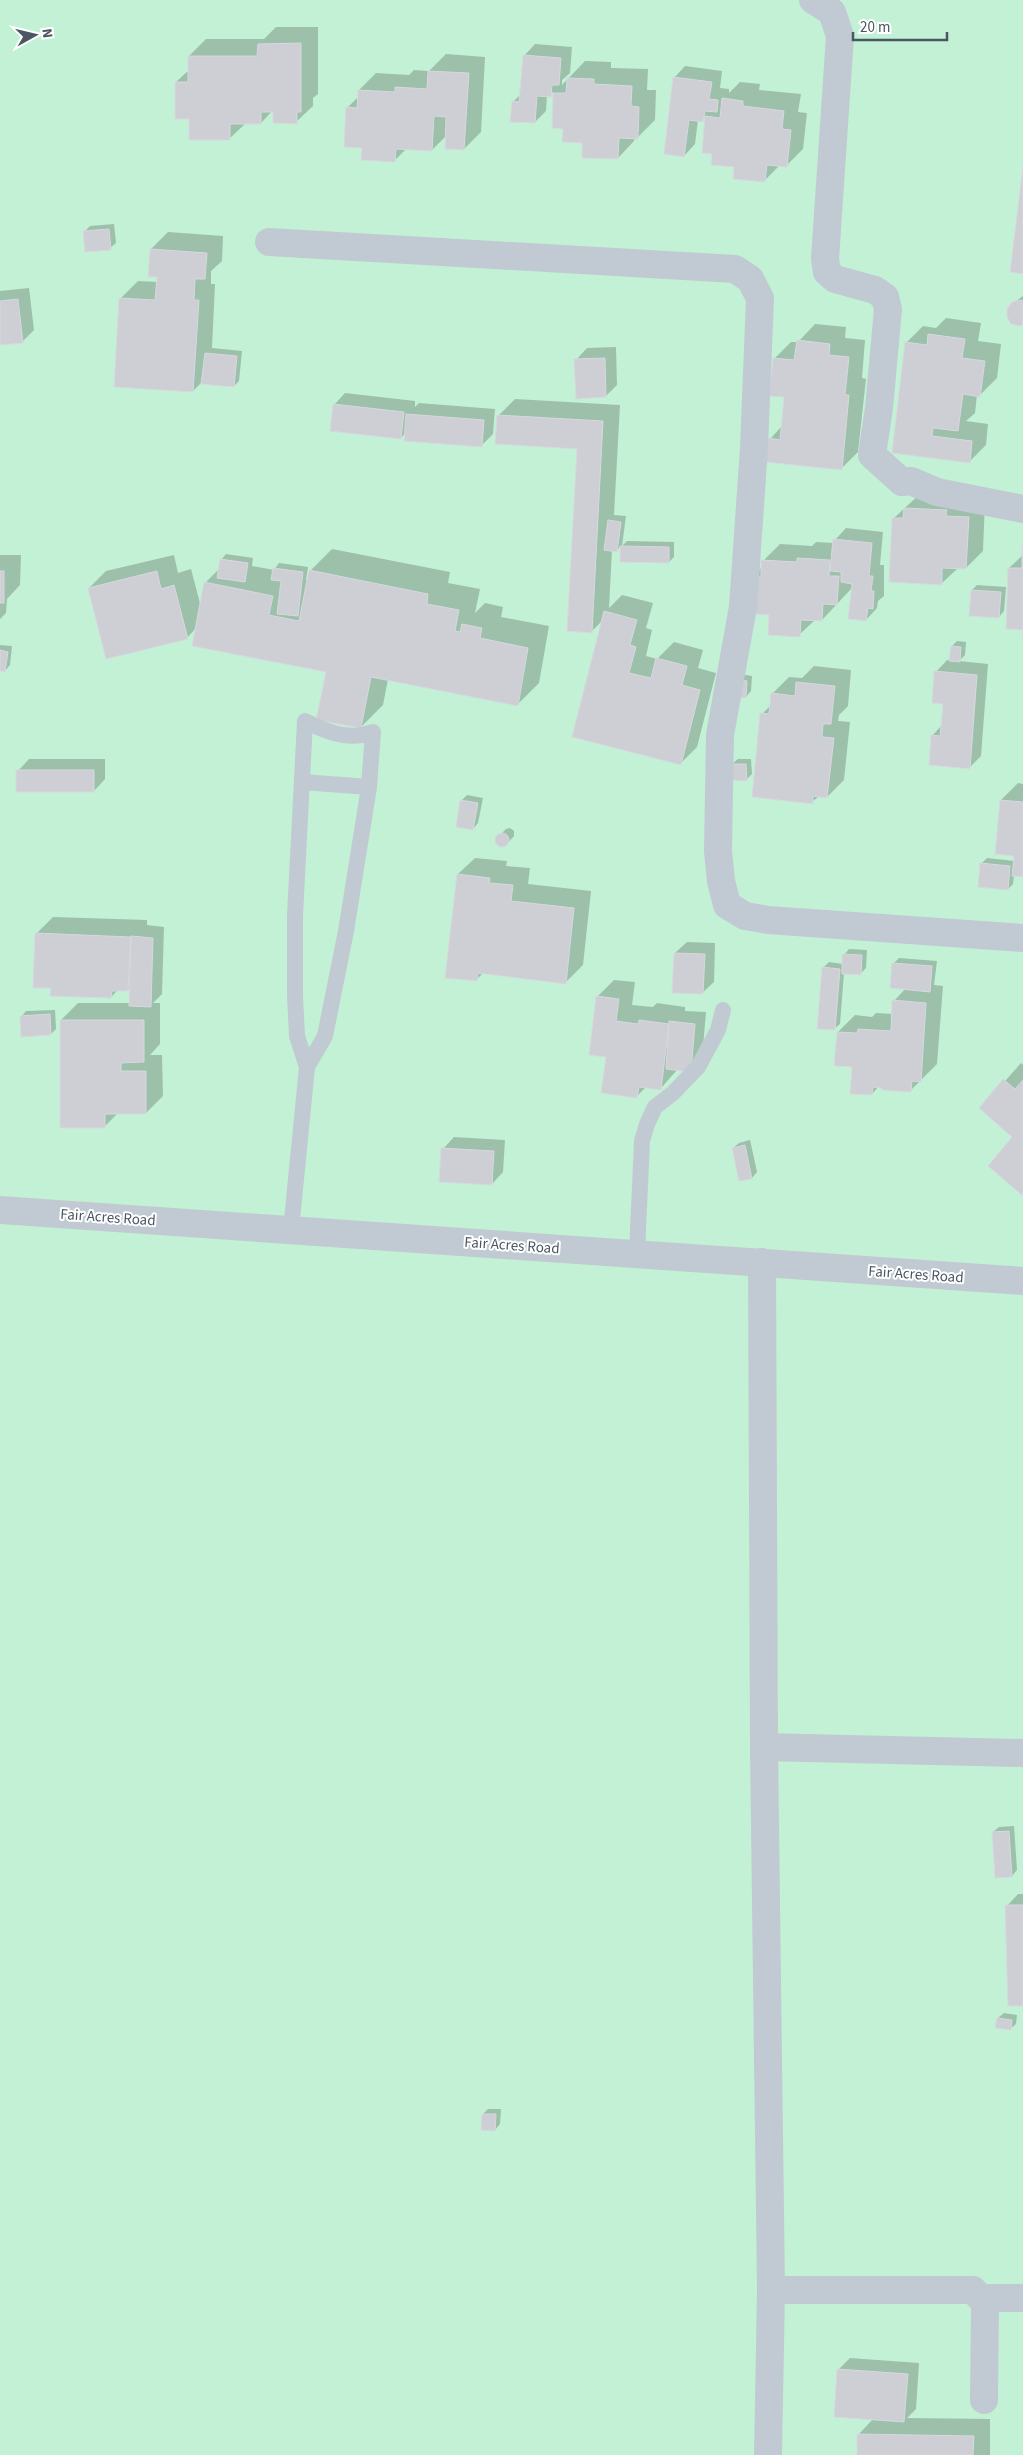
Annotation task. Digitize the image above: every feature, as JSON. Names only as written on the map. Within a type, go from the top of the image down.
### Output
[{"type":"street","points":[[813,0],[832,12],[840,36],[825,258],[827,272],[835,279],[876,290],[885,297],[888,309],[880,408],[872,455],[902,482],[911,481],[938,492],[1023,509]]},
{"type":"street","points":[[269,242],[735,269],[750,278],[760,298],[753,458],[743,607],[720,734],[718,851],[721,881],[727,904],[745,916],[768,920],[1023,938]]},
{"type":"street","name":"Fair Acres Road","points":[[0,1210],[1023,1281]]},
{"type":"street","points":[[762,1262],[764,1747],[771,2290],[768,2455]]},
{"type":"street","points":[[764,1747],[1023,1753]]},
{"type":"street","points":[[771,2290],[972,2290],[985,2303],[984,2400]]},
{"type":"street","points":[[982,2298],[1023,2298]]},
{"type":"lane","points":[[291,1230],[307,1067],[297,1036],[295,996],[295,915],[305,721],[324,731],[346,736],[373,732],[369,786],[346,931],[325,1036],[307,1067]]},
{"type":"lane","points":[[302,782],[369,786]]},
{"type":"lane","points":[[637,1253],[642,1141],[647,1124],[655,1107],[673,1093],[698,1067],[718,1030],[723,1010]]},
{"type":"green space","points":[[0,0],[1023,0],[1023,2455],[0,2455]]},
{"type":"building","points":[[301,43],[301,112],[297,112],[297,124],[273,123],[273,112],[261,112],[261,124],[230,124],[230,140],[189,140],[189,119],[175,119],[175,82],[188,82],[188,56],[257,56],[258,44]]},
{"type":"building","points":[[523,55],[561,58],[559,85],[552,85],[551,97],[537,96],[535,123],[510,122],[512,101],[519,102]]},
{"type":"building","points":[[428,71],[469,73],[464,150],[445,149],[446,117],[434,116],[432,151],[396,149],[395,162],[361,160],[362,148],[344,147],[346,107],[357,108],[358,90],[395,92],[395,87],[427,89]]},
{"type":"building","points":[[673,77],[712,82],[709,99],[718,100],[717,112],[705,111],[703,122],[689,120],[684,157],[664,154]]},
{"type":"building","points":[[567,78],[594,79],[594,84],[632,86],[631,106],[639,107],[638,139],[619,138],[618,159],[582,158],[582,143],[562,142],[563,129],[552,128],[553,93],[566,93]]},
{"type":"building","points":[[722,98],[743,101],[743,106],[784,111],[782,129],[791,130],[787,167],[767,165],[765,182],[733,179],[734,167],[711,165],[712,154],[702,153],[705,116],[720,118]]},
{"type":"building","points":[[1023,166],[1023,274],[1010,272]]},
{"type":"building","points":[[109,229],[111,250],[85,252],[83,231]]},
{"type":"building","points":[[150,249],[207,253],[205,279],[195,279],[194,300],[199,300],[193,392],[114,387],[119,298],[155,300],[157,277],[148,277]]},
{"type":"building","points":[[18,299],[23,343],[0,345],[0,301]]},
{"type":"building","points":[[1023,301],[1023,325],[1019,326],[1011,324],[1007,317],[1007,309],[1012,302]]},
{"type":"building","points":[[928,334],[965,339],[962,358],[985,361],[980,397],[963,394],[958,431],[933,428],[932,436],[972,441],[970,463],[892,453],[905,342],[927,345]]},
{"type":"building","points":[[797,340],[830,344],[829,355],[849,357],[845,395],[849,395],[842,470],[766,462],[768,438],[780,440],[784,397],[769,396],[773,358],[794,360]]},
{"type":"building","points":[[205,353],[237,356],[234,387],[201,384]]},
{"type":"building","points":[[605,358],[606,397],[576,399],[574,359]]},
{"type":"building","points":[[333,404],[404,412],[401,439],[330,431]]},
{"type":"building","points":[[406,414],[484,420],[482,447],[404,441]]},
{"type":"building","points":[[497,415],[603,421],[592,633],[567,631],[577,449],[495,444]]},
{"type":"building","points":[[904,508],[947,510],[946,516],[969,517],[966,569],[942,568],[942,585],[889,582],[892,518],[903,518]]},
{"type":"building","points":[[608,520],[621,522],[617,552],[604,550]]},
{"type":"building","points":[[833,539],[872,543],[869,576],[873,576],[871,591],[874,591],[873,609],[868,608],[866,621],[848,619],[852,584],[841,582],[841,572],[830,571]]},
{"type":"building","points":[[1022,545],[1023,630],[1006,629],[1008,568],[1022,568]]},
{"type":"building","points":[[620,546],[669,547],[669,563],[620,562]]},
{"type":"building","points":[[797,558],[830,560],[829,576],[839,576],[837,605],[823,604],[822,621],[801,620],[800,637],[768,635],[769,615],[750,614],[751,577],[761,577],[761,560],[797,562]]},
{"type":"building","points":[[220,559],[248,563],[245,582],[217,578]]},
{"type":"building","points":[[273,568],[303,572],[298,616],[277,614],[281,581],[271,580]]},
{"type":"building","points":[[309,570],[428,594],[427,604],[459,610],[455,631],[460,632],[462,624],[482,628],[480,638],[528,648],[518,706],[371,677],[361,728],[316,720],[326,672],[192,646],[204,582],[273,596],[269,615],[299,621]]},
{"type":"building","points":[[0,571],[4,571],[4,603],[0,603]]},
{"type":"building","points":[[157,571],[161,589],[174,585],[188,639],[106,659],[88,588]]},
{"type":"building","points":[[971,590],[1001,592],[999,618],[969,616]]},
{"type":"building","points":[[604,611],[637,620],[630,645],[636,647],[629,673],[651,678],[656,658],[687,666],[682,685],[700,690],[681,765],[572,737]]},
{"type":"building","points":[[951,646],[961,647],[960,662],[949,661]]},
{"type":"building","points":[[0,650],[8,652],[5,672],[0,671]]},
{"type":"building","points":[[934,671],[977,675],[970,769],[929,765],[931,735],[940,736],[943,704],[932,703]]},
{"type":"building","points":[[734,679],[747,681],[746,698],[732,697]]},
{"type":"building","points":[[796,682],[835,686],[831,724],[823,724],[822,737],[834,738],[827,798],[813,796],[813,804],[752,797],[760,713],[769,714],[771,693],[795,696]]},
{"type":"building","points":[[731,764],[746,764],[747,781],[731,780]]},
{"type":"building","points":[[16,770],[94,770],[94,792],[16,792]]},
{"type":"building","points":[[460,800],[478,803],[473,830],[456,827]]},
{"type":"building","points":[[1000,800],[1023,802],[1023,877],[1012,876],[1014,856],[995,854]]},
{"type":"building","points":[[502,833],[507,835],[509,840],[507,845],[502,847],[497,845],[495,840],[497,835]]},
{"type":"building","points":[[980,863],[1010,866],[1008,890],[978,887]]},
{"type":"building","points":[[457,874],[490,878],[489,883],[513,885],[511,901],[574,908],[566,984],[478,973],[477,981],[445,978]]},
{"type":"building","points":[[35,933],[131,937],[128,991],[112,991],[111,998],[50,996],[51,988],[33,988]]},
{"type":"building","points":[[131,936],[153,938],[151,1007],[129,1006]]},
{"type":"building","points":[[674,953],[705,954],[703,994],[672,993]]},
{"type":"building","points":[[842,954],[862,955],[861,975],[842,974]]},
{"type":"building","points":[[892,963],[932,966],[930,992],[890,988]]},
{"type":"building","points":[[822,967],[840,969],[835,1030],[817,1029]]},
{"type":"building","points":[[596,996],[619,999],[616,1021],[638,1024],[639,1020],[669,1024],[661,1090],[639,1087],[637,1098],[601,1093],[606,1057],[589,1055]]},
{"type":"building","points":[[892,1000],[926,1003],[921,1082],[912,1081],[911,1092],[882,1090],[882,1088],[873,1087],[872,1095],[850,1094],[852,1067],[834,1066],[837,1032],[857,1033],[858,1029],[891,1031]]},
{"type":"building","points":[[50,1014],[51,1035],[21,1037],[20,1016]]},
{"type":"building","points":[[60,1020],[144,1020],[144,1062],[121,1063],[121,1071],[146,1071],[146,1114],[105,1114],[105,1128],[60,1128]]},
{"type":"building","points":[[669,1021],[695,1024],[691,1072],[666,1069]]},
{"type":"building","points":[[1003,1079],[1015,1089],[1023,1080],[1023,1196],[988,1166],[1012,1137],[979,1108]]},
{"type":"building","points":[[745,1145],[752,1179],[739,1181],[732,1148]]},
{"type":"building","points":[[441,1148],[494,1151],[492,1185],[439,1182]]},
{"type":"building","points":[[1009,1831],[1012,1877],[995,1878],[992,1832]]},
{"type":"building","points":[[1005,1905],[1023,1905],[1023,2006],[1008,2006]]},
{"type":"building","points":[[997,2018],[1012,2020],[1011,2030],[995,2028]]},
{"type":"building","points":[[482,2114],[496,2114],[495,2131],[481,2130]]},
{"type":"building","points":[[837,2369],[908,2374],[904,2422],[834,2417]]},
{"type":"building","points":[[857,2434],[974,2436],[973,2455],[857,2455]]}]
